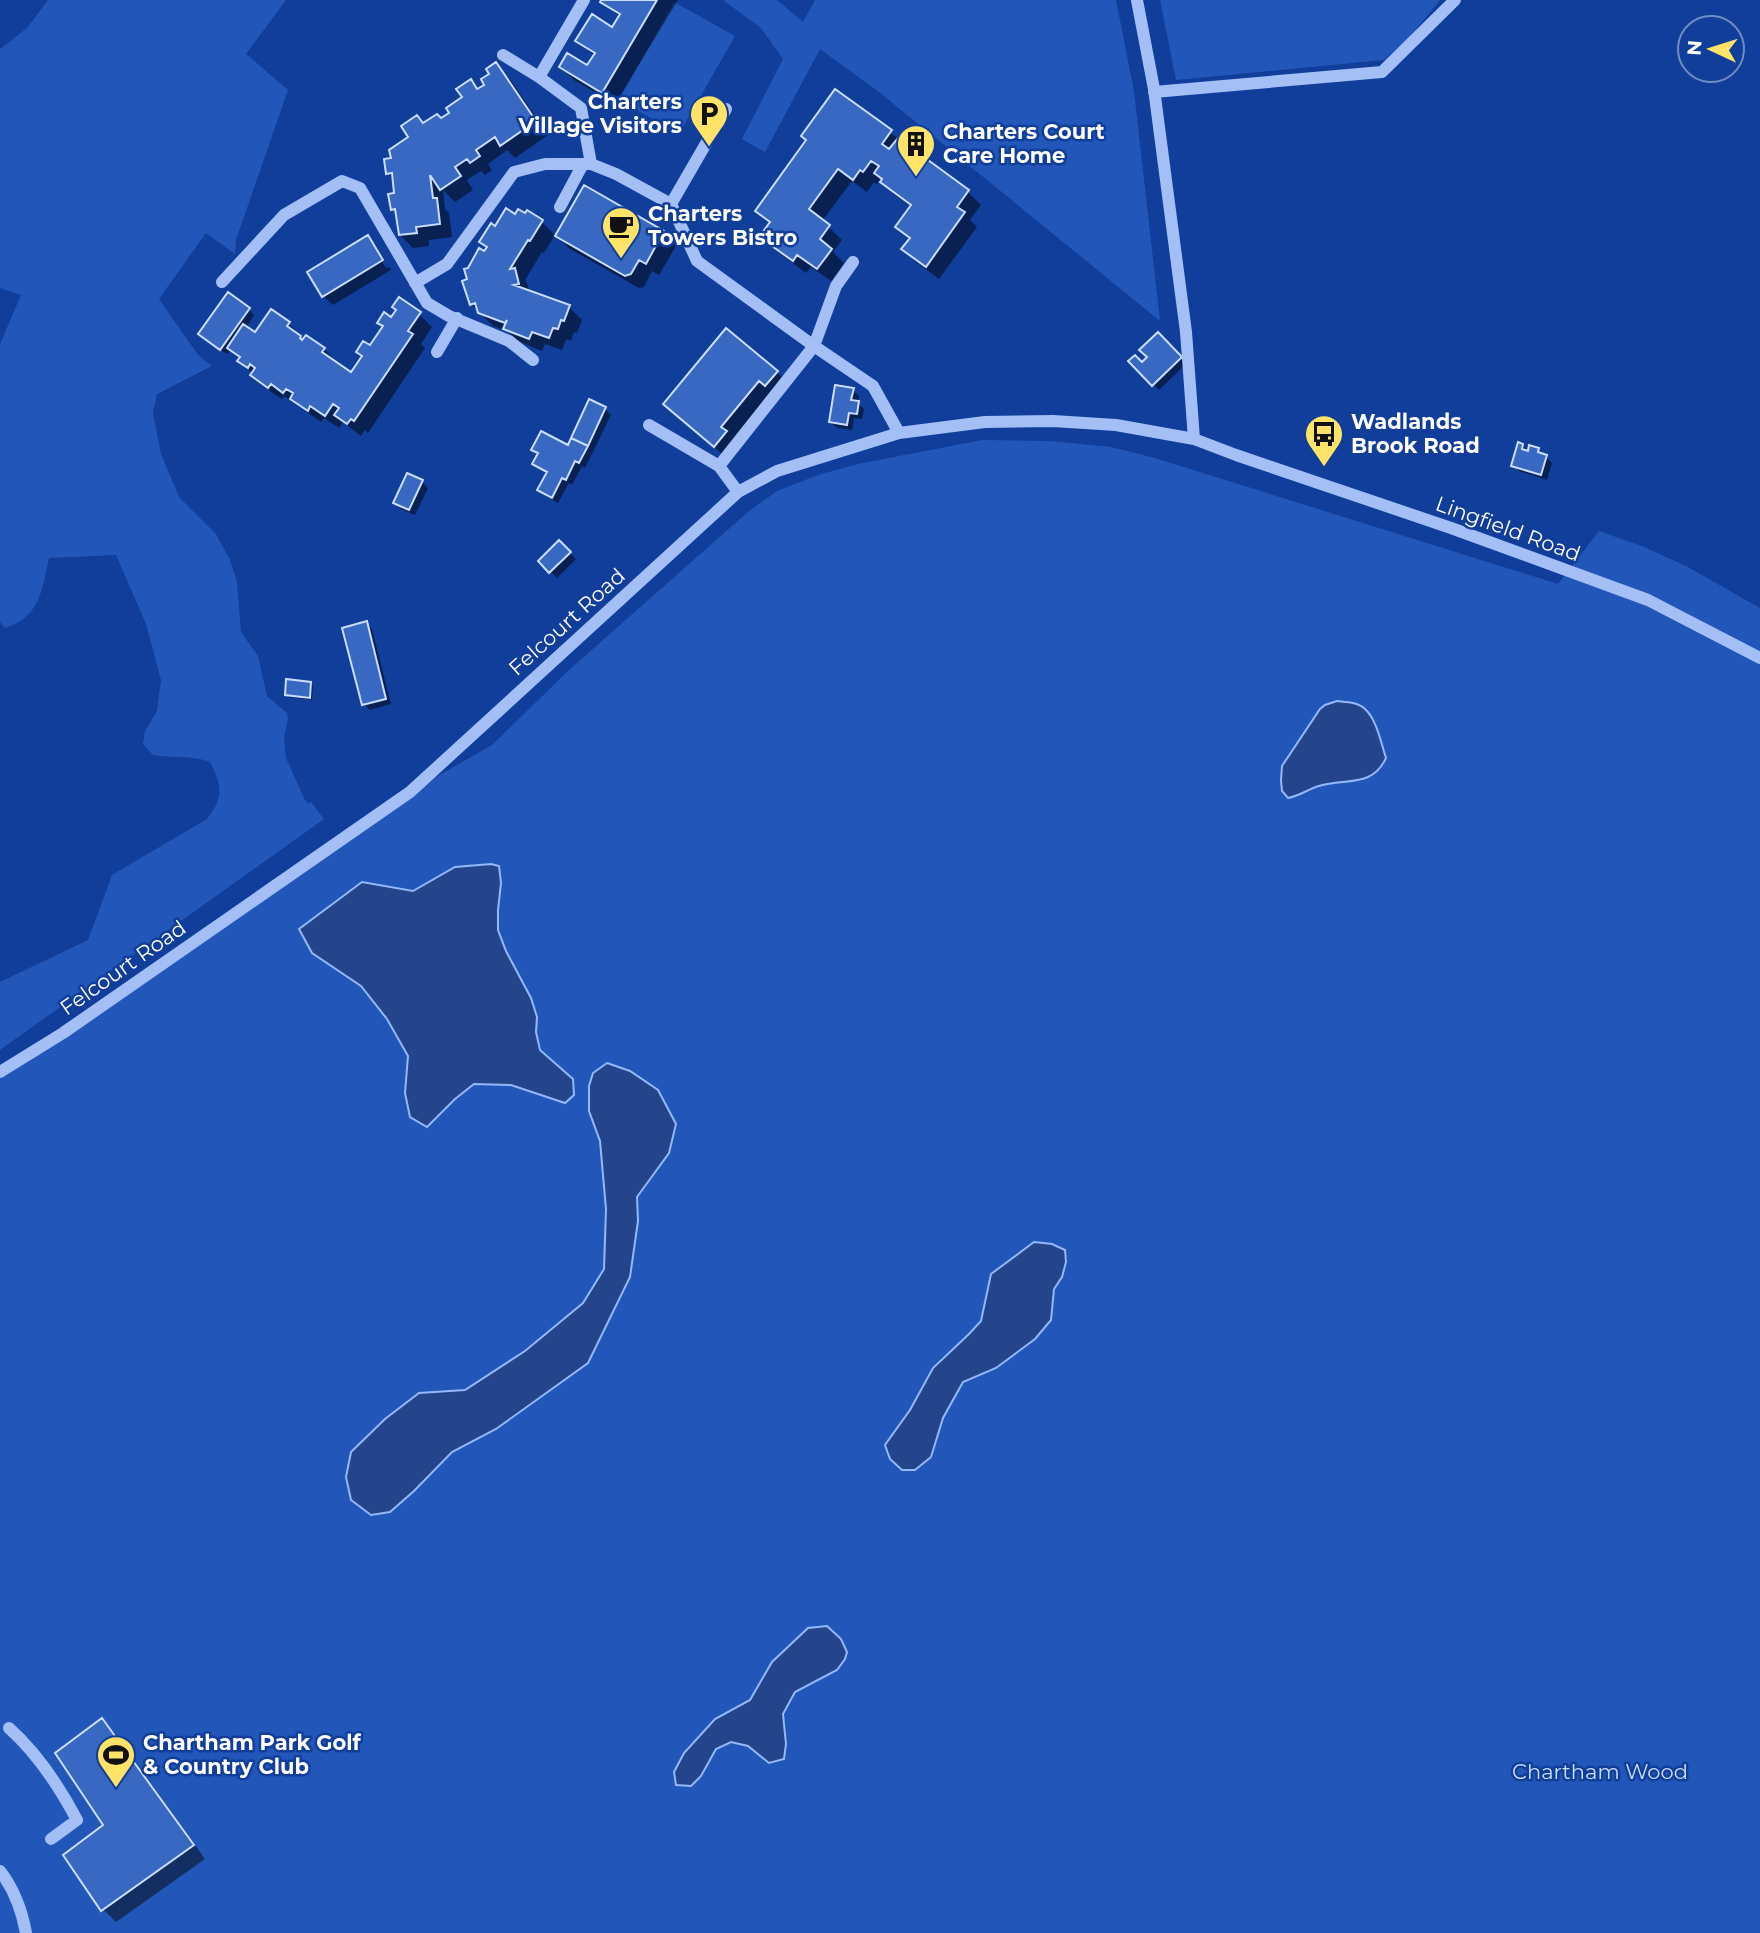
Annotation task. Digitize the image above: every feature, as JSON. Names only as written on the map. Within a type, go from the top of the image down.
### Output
[{"type":"street","points":[[540,77],[584,0]]},
{"type":"street","points":[[1137,0],[1154,92],[1186,332],[1194,439]]},
{"type":"street","points":[[1154,92],[1382,72],[1455,0]]},
{"type":"street","points":[[503,55],[540,77],[581,107],[587,164],[560,207]]},
{"type":"street","points":[[671,204],[726,109]]},
{"type":"street","points":[[415,283],[446,264],[514,172],[545,164],[587,164],[616,174],[671,204],[697,261],[873,386],[899,433]]},
{"type":"street","points":[[222,282],[285,215],[342,181],[360,188],[427,303],[509,341],[533,360]]},
{"type":"street","points":[[719,466],[814,346],[836,286],[853,262]]},
{"type":"street","points":[[437,352],[457,318]]},
{"type":"street","name":"Felcourt Road","points":[[0,1072],[63,1033],[410,792],[738,492],[777,471],[899,433],[985,422],[1053,421],[1116,425],[1194,439],[1236,455]]},
{"type":"street","points":[[649,425],[719,466],[738,492]]},
{"type":"street","name":"Lingfield Road","points":[[1236,455],[1451,528],[1636,596],[1679,615],[1760,658]]},
{"type":"street","points":[[9,1728],[39,1761],[77,1820],[51,1839]]},
{"type":"street","points":[[0,1871],[7,1879],[19,1905],[26,1933]]},
{"type":"green space","points":[[48,0],[286,0],[246,54],[288,90],[236,240],[235,254],[206,233],[159,299],[198,355],[212,366],[157,394],[153,413],[161,454],[179,497],[216,534],[230,560],[237,582],[241,632],[258,656],[267,696],[287,713],[284,737],[286,758],[305,800],[308,804],[311,802],[324,819],[0,1050],[0,982],[88,940],[112,875],[207,819],[219,798],[219,785],[210,762],[153,755],[143,744],[145,731],[157,711],[161,680],[146,624],[116,555],[49,558],[38,601],[26,617],[5,628],[0,622],[0,344],[21,295],[0,288],[0,49],[27,28]]},
{"type":"green space","points":[[723,0],[777,0],[803,22],[815,0],[1116,0],[1134,91],[1160,321],[879,92],[820,49],[765,152],[742,139],[783,59],[761,28]]},
{"type":"green space","points":[[1160,0],[1440,0],[1408,39],[1384,60],[1176,80]]},
{"type":"green space","points":[[674,2],[735,36],[679,134],[619,100]]},
{"type":"green space","name":"Chartham Wood","points":[[982,440],[1050,441],[1111,447],[1155,458],[1558,584],[1599,531],[1686,566],[1760,608],[1760,1933],[0,1933],[0,1072],[410,792],[492,745],[569,670],[749,511],[777,491],[818,475],[858,464]]},
{"type":"shaded area","points":[[1337,701],[1359,705],[1365,709],[1373,719],[1386,758],[1373,774],[1366,778],[1319,786],[1288,798],[1282,791],[1282,766],[1320,709]]},
{"type":"shaded area","points":[[491,864],[499,866],[501,883],[498,930],[531,998],[537,1017],[536,1032],[540,1050],[573,1079],[574,1095],[565,1103],[511,1085],[474,1084],[427,1127],[410,1117],[405,1093],[408,1056],[387,1019],[361,986],[312,953],[299,929],[362,882],[413,891],[455,867]]},
{"type":"shaded area","points":[[607,1063],[630,1071],[658,1090],[676,1124],[669,1153],[637,1197],[638,1221],[630,1277],[588,1363],[496,1429],[452,1452],[390,1512],[371,1515],[351,1500],[346,1477],[351,1452],[385,1419],[419,1393],[465,1390],[525,1351],[583,1303],[604,1269],[606,1209],[600,1141],[589,1111],[589,1086],[593,1073]]},
{"type":"shaded area","points":[[1034,1242],[1052,1244],[1065,1250],[1066,1262],[1062,1277],[1054,1289],[1051,1320],[1035,1339],[996,1368],[963,1382],[943,1418],[931,1457],[915,1470],[902,1470],[890,1459],[885,1445],[910,1410],[933,1368],[981,1321],[991,1274]]},
{"type":"shaded area","points":[[827,1626],[841,1639],[847,1652],[845,1659],[837,1670],[795,1692],[783,1714],[786,1744],[784,1759],[769,1763],[748,1746],[731,1742],[716,1749],[701,1776],[691,1786],[676,1785],[674,1772],[684,1753],[715,1719],[750,1700],[772,1662],[808,1628]]},
{"type":"building","points":[[657,0],[602,93],[559,67],[567,53],[587,65],[595,53],[575,41],[592,14],[612,27],[620,14],[600,2]]},
{"type":"building","points":[[496,62],[536,121],[500,146],[495,137],[476,150],[480,156],[470,163],[467,159],[455,167],[461,176],[440,190],[430,175],[433,198],[437,198],[440,224],[416,227],[417,233],[399,235],[395,209],[391,210],[388,194],[394,193],[392,173],[386,174],[384,159],[391,158],[389,150],[408,137],[401,126],[417,115],[423,123],[437,114],[441,118],[449,113],[446,108],[462,97],[456,89],[471,79],[477,89],[484,85],[481,79],[489,74],[486,69]]},
{"type":"building","name":"Charters Court Care Home","points":[[835,89],[892,130],[882,144],[889,149],[898,138],[969,190],[957,207],[965,212],[926,267],[901,249],[910,238],[895,227],[911,205],[880,182],[882,179],[874,173],[879,166],[871,161],[853,180],[838,169],[809,209],[830,225],[820,239],[832,249],[817,269],[797,255],[793,261],[759,237],[770,222],[755,211],[806,140],[801,136]]},
{"type":"building","points":[[584,185],[664,231],[646,264],[639,260],[631,274],[625,276],[555,236]]},
{"type":"building","points":[[506,208],[515,214],[518,209],[525,213],[527,210],[543,220],[510,269],[515,268],[519,284],[514,285],[570,305],[564,321],[561,320],[558,329],[553,328],[549,338],[532,332],[529,339],[503,329],[507,320],[505,323],[478,313],[475,303],[470,305],[462,281],[467,279],[464,269],[468,268],[479,248],[484,251],[487,247],[479,242],[491,223],[495,226]]},
{"type":"building","points":[[368,235],[383,260],[322,297],[307,272]]},
{"type":"building","points":[[228,292],[250,308],[220,350],[198,334]]},
{"type":"building","points":[[399,297],[421,312],[408,331],[413,334],[354,421],[351,419],[347,424],[334,415],[339,408],[333,404],[325,416],[310,406],[308,411],[290,399],[293,393],[286,389],[283,393],[271,384],[268,388],[250,375],[255,368],[250,364],[248,368],[237,361],[240,357],[227,348],[243,324],[255,332],[271,309],[290,322],[287,326],[301,336],[302,340],[306,335],[325,348],[322,352],[351,372],[362,356],[356,352],[363,341],[370,345],[383,326],[377,323],[384,312],[391,317],[396,310],[392,307]]},
{"type":"building","points":[[726,328],[778,371],[765,386],[759,381],[721,427],[727,431],[714,447],[663,404]]},
{"type":"building","points":[[1158,332],[1182,357],[1152,386],[1128,361],[1135,355],[1142,362],[1147,357],[1139,350]]},
{"type":"building","points":[[835,385],[854,388],[851,400],[859,401],[857,414],[849,413],[847,425],[829,422]]},
{"type":"building","points":[[589,399],[606,407],[588,446],[571,438]]},
{"type":"building","points":[[541,431],[568,445],[571,438],[588,446],[579,463],[575,461],[566,480],[562,478],[552,498],[537,490],[547,472],[532,464],[538,453],[531,450]]},
{"type":"building","points":[[1518,442],[1523,444],[1522,449],[1528,451],[1529,445],[1539,448],[1538,452],[1547,455],[1541,475],[1511,466]]},
{"type":"building","points":[[407,473],[423,480],[409,510],[393,503]]},
{"type":"building","points":[[559,540],[571,552],[549,573],[538,561]]},
{"type":"building","points":[[367,621],[386,699],[362,705],[342,628]]},
{"type":"building","points":[[286,679],[311,682],[310,698],[285,695]]},
{"type":"building","name":"Chartham Park Golf & Country Club","points":[[102,1718],[194,1845],[101,1911],[63,1855],[103,1825],[55,1753]]},
{"type":"place","name":"Charters Village Visitors","points":[[709,148]]},
{"type":"place","name":"Charters Court Care Home","points":[[916,178]]},
{"type":"place","name":"Charters Towers Bistro","points":[[621,260]]},
{"type":"place","name":"Wadlands Brook Road","points":[[1324,468]]},
{"type":"place","name":"Chartham Park Golf & Country Club","points":[[116,1789]]}]
